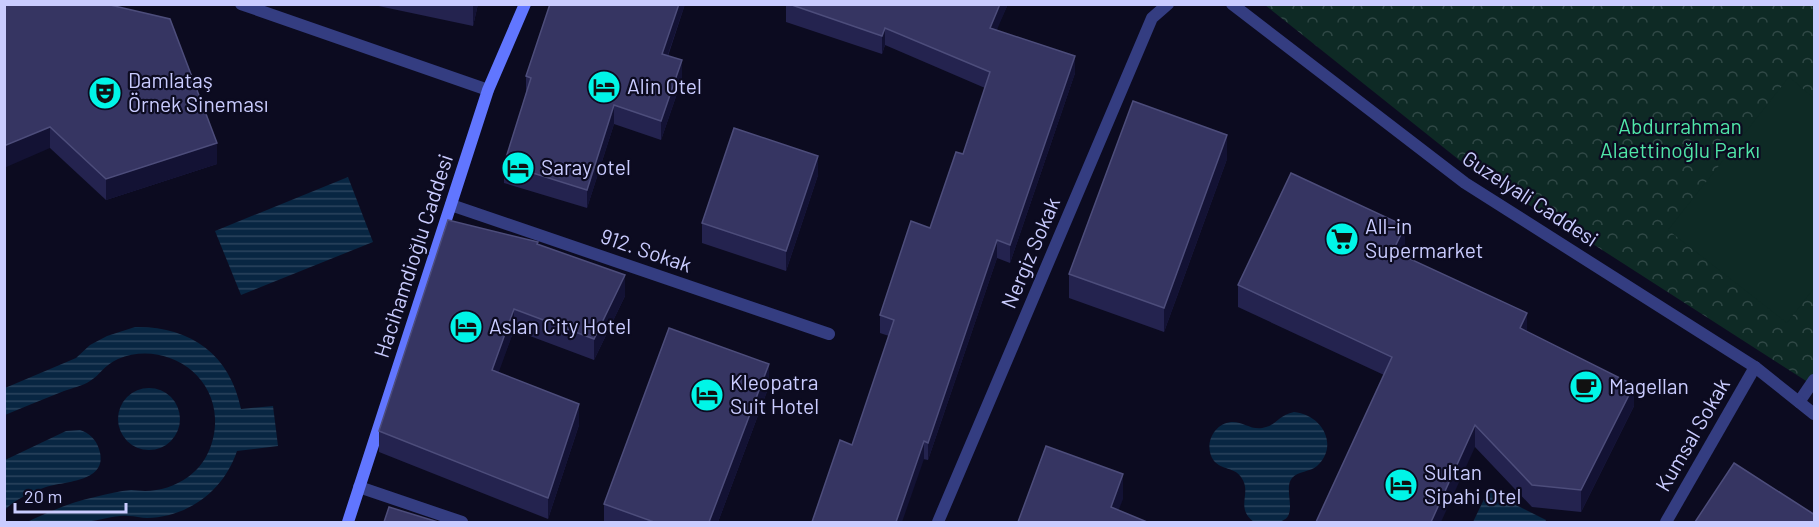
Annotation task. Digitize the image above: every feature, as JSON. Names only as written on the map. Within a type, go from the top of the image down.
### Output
[{"type":"street","points":[[240,4],[488,90]]},
{"type":"street","name":"Hacihamdioğlu Caddesi","points":[[348,522],[488,90],[525,4]]},
{"type":"street","name":"Nergiz Sokak","points":[[938,522],[1152,18],[1168,4]]},
{"type":"street","name":"Guzelyali Caddesi","points":[[1232,4],[1465,183],[1755,368],[1815,414]]},
{"type":"street","name":"912. Sokak","points":[[451,205],[829,334]]},
{"type":"street","name":"Kumsal Sokak","points":[[1666,522],[1755,368]]},
{"type":"street","points":[[1799,402],[1815,380]]},
{"type":"street","points":[[359,487],[462,522]]},
{"type":"green space","name":"Abdurrahman Alaettinoğlu Parkı","points":[[1265,5],[1814,5],[1814,386],[1596,246],[1473,171]]},
{"type":"green space","points":[[1789,77],[1814,98],[1814,288],[1787,323],[1668,230]]},
{"type":"water","points":[[348,177],[373,242],[241,295],[215,231]]},
{"type":"water","points":[[135,327],[173,332],[190,338],[204,347],[228,373],[241,409],[273,406],[278,446],[237,451],[231,465],[214,489],[191,507],[177,513],[147,518],[118,516],[87,522],[57,524],[27,522],[86,499],[122,491],[151,491],[178,483],[195,472],[209,451],[214,435],[215,418],[212,401],[205,386],[195,373],[182,364],[167,357],[151,354],[134,354],[118,359],[109,364],[94,379],[81,386],[5,415],[5,388],[76,358],[90,345],[107,336]]},
{"type":"water","points":[[149,388],[161,390],[171,397],[178,407],[180,419],[178,431],[171,441],[161,448],[149,450],[137,448],[127,441],[120,431],[118,419],[120,407],[127,397],[137,390]]},
{"type":"water","points":[[1294,412],[1304,414],[1319,424],[1327,440],[1324,458],[1317,466],[1292,478],[1289,483],[1290,509],[1285,519],[1272,523],[1254,522],[1245,511],[1245,489],[1241,477],[1217,464],[1211,455],[1209,449],[1212,437],[1219,427],[1231,422],[1261,428],[1270,426],[1285,415]]},
{"type":"water","points":[[80,430],[92,437],[98,445],[101,460],[98,468],[84,478],[46,487],[30,494],[14,502],[5,510],[5,460],[66,431]]},
{"type":"water","points":[[1488,491],[1546,520],[1545,522],[1473,522]]},
{"type":"building","name":"Damlataş Örnek Sineması","points":[[4,4],[106,4],[170,19],[217,143],[106,179],[50,127],[4,146]]},
{"type":"building","points":[[550,4],[679,4],[662,54],[682,60],[661,121],[614,105],[587,190],[504,164],[531,78],[526,76]]},
{"type":"building","points":[[789,4],[1000,4],[990,28],[1075,56],[1010,245],[997,240],[928,443],[924,441],[896,522],[812,522],[840,440],[852,445],[894,320],[880,315],[911,221],[930,228],[956,152],[963,154],[990,72],[885,28],[882,36]]},
{"type":"building","points":[[1133,101],[1227,135],[1164,308],[1069,274]]},
{"type":"building","points":[[734,128],[818,156],[786,251],[702,223]]},
{"type":"building","points":[[1291,173],[1405,226],[1393,251],[1527,313],[1520,328],[1634,385],[1581,490],[1532,485],[1475,425],[1431,522],[1316,522],[1392,357],[1238,285]]},
{"type":"building","name":"Aslan City Hotel","points":[[448,220],[538,242],[537,244],[625,275],[594,339],[514,309],[492,370],[579,404],[548,498],[379,431]]},
{"type":"building","points":[[669,328],[769,364],[709,522],[654,522],[604,504]]},
{"type":"building","points":[[1046,446],[1123,474],[1111,507],[1147,522],[1018,522]]},
{"type":"building","points":[[1734,463],[1815,515],[1815,522],[1695,522]]},
{"type":"building","points":[[389,507],[438,522],[384,522]]},
{"type":"place","name":"Alin Otel","points":[[604,87]]},
{"type":"place","name":"Damlataş Örnek Sineması","points":[[105,93]]},
{"type":"place","name":"Saray otel","points":[[518,168]]},
{"type":"place","name":"All-in Supermarket","points":[[1342,239]]},
{"type":"place","name":"Aslan City Hotel","points":[[466,327]]},
{"type":"place","name":"Magellan","points":[[1586,387]]},
{"type":"place","name":"Kleopatra Suit Hotel","points":[[707,395]]},
{"type":"place","name":"Sultan Sipahi Otel","points":[[1401,485]]}]
